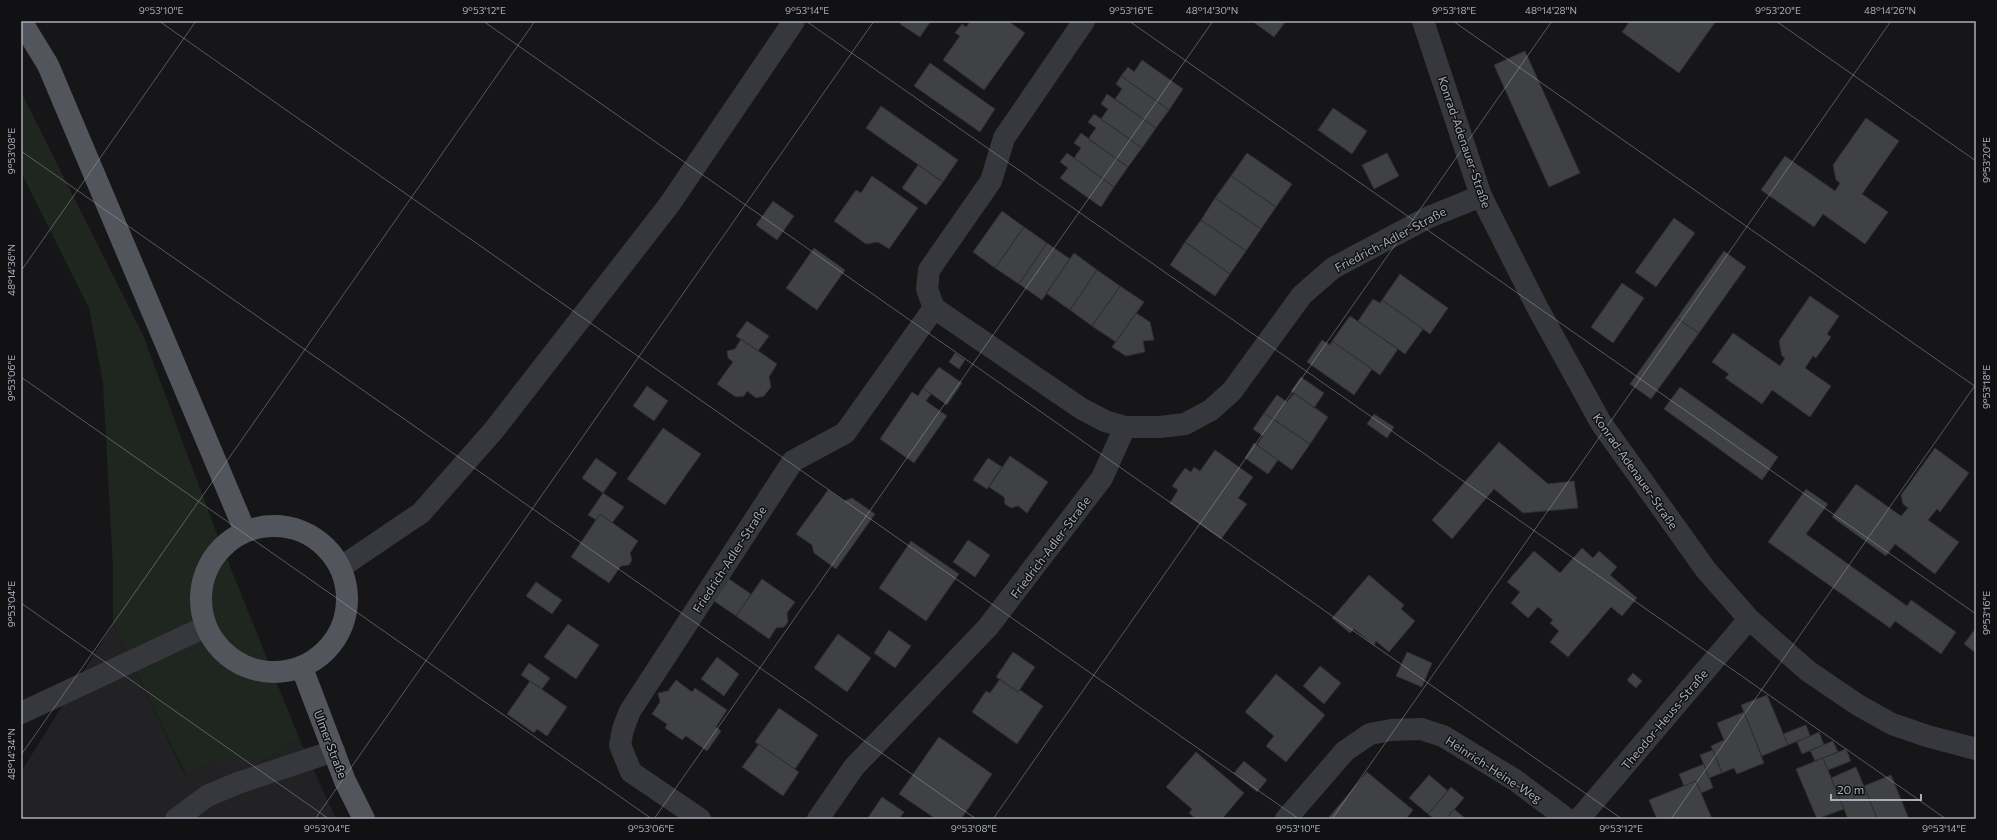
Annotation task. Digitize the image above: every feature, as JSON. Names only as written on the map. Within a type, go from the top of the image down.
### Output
[{"type":"main road","points":[[21,21],[48,65],[245,531]]},
{"type":"main road","points":[[273,525],[300,530],[324,544],[341,567],[348,596],[343,626],[327,651],[302,668],[273,674],[245,668],[221,652],[205,627],[200,599],[205,571],[221,547],[245,531],[273,525]]},
{"type":"main road","name":"Ulmer Straße","points":[[302,668],[345,781],[364,819]]},
{"type":"street","points":[[341,567],[421,513],[494,430],[669,205],[794,21]]},
{"type":"street","points":[[934,308],[926,289],[929,270],[991,181],[1004,138],[1084,21]]},
{"type":"street","name":"Konrad-Adenauer-Straße","points":[[1423,21],[1481,196],[1537,307],[1601,423],[1706,570],[1749,619],[1808,671],[1858,705],[1892,724],[1927,736],[1976,749]]},
{"type":"street","name":"Friedrich-Adler-Straße","points":[[700,819],[631,772],[620,745],[623,729],[630,711],[793,461],[845,433],[934,308],[1082,409],[1105,421],[1125,427],[1160,427],[1185,424],[1211,410],[1232,391],[1302,295],[1333,268],[1429,217],[1481,196]]},
{"type":"street","name":"Friedrich-Adler-Straße","points":[[818,819],[854,766],[988,627],[1102,478],[1125,427]]},
{"type":"street","name":"Theodor-Heuss-Straße","points":[[1579,819],[1749,619]]},
{"type":"street","points":[[21,714],[205,627]]},
{"type":"street","name":"Heinrich-Heine-Weg","points":[[1286,819],[1345,752],[1370,734],[1391,730],[1421,729],[1443,736],[1515,780],[1567,819]]},
{"type":"street","points":[[176,819],[207,796],[238,783],[334,752]]},
{"type":"shaded area","points":[[21,92],[143,335],[217,534],[299,738],[262,762],[213,762],[186,775],[113,624],[113,569],[103,383],[89,308],[21,172]]},
{"type":"shaded area","points":[[113,624],[185,775],[213,762],[262,762],[299,738],[336,819],[21,819],[21,772]]},
{"type":"building","points":[[902,21],[931,21],[920,37],[900,24]]},
{"type":"building","points":[[971,21],[1008,21],[1025,33],[984,90],[943,60],[960,36],[955,33],[962,24],[966,27]]},
{"type":"building","points":[[1252,21],[1286,21],[1274,37]]},
{"type":"building","points":[[1630,21],[1716,21],[1679,73],[1622,32]]},
{"type":"building","points":[[1525,51],[1580,173],[1549,187],[1494,65]]},
{"type":"building","points":[[1142,60],[1183,89],[1169,110],[1121,76],[1128,67],[1134,72]]},
{"type":"building","points":[[930,63],[995,109],[980,132],[914,86]]},
{"type":"building","points":[[1121,76],[1169,110],[1156,128],[1115,99],[1122,89],[1116,84]]},
{"type":"building","points":[[1107,94],[1156,128],[1142,148],[1101,119],[1108,109],[1101,104]]},
{"type":"building","points":[[881,106],[958,160],[943,182],[866,128]]},
{"type":"building","points":[[1333,108],[1367,131],[1352,154],[1318,130]]},
{"type":"building","points":[[1094,114],[1142,148],[1128,167],[1088,139],[1096,128],[1088,122]]},
{"type":"building","points":[[1866,118],[1899,141],[1862,194],[1888,212],[1865,244],[1823,214],[1814,227],[1761,190],[1785,156],[1835,191],[1840,183],[1836,180],[1833,165]]},
{"type":"building","points":[[1081,133],[1128,167],[1114,187],[1074,158],[1081,148],[1074,143]]},
{"type":"building","points":[[1067,153],[1114,187],[1101,207],[1060,178],[1068,168],[1060,162]]},
{"type":"building","points":[[1247,153],[1292,184],[1276,207],[1231,176]]},
{"type":"building","points":[[1387,153],[1399,176],[1374,189],[1362,165]]},
{"type":"building","points":[[918,165],[943,182],[926,205],[902,188]]},
{"type":"building","points":[[872,176],[918,208],[889,249],[878,242],[866,244],[834,221],[856,190],[861,193]]},
{"type":"building","points":[[1231,176],[1276,207],[1261,229],[1215,198]]},
{"type":"building","points":[[1215,198],[1261,229],[1246,251],[1201,220]]},
{"type":"building","points":[[773,201],[794,216],[777,240],[756,225]]},
{"type":"building","points":[[1002,211],[1024,227],[995,268],[973,252]]},
{"type":"building","points":[[1674,218],[1695,233],[1656,287],[1635,272]]},
{"type":"building","points":[[1201,220],[1246,251],[1230,274],[1185,242]]},
{"type":"building","points":[[1024,227],[1047,243],[1019,284],[995,268]]},
{"type":"building","points":[[1185,242],[1230,274],[1215,296],[1170,265]]},
{"type":"building","points":[[1047,243],[1070,259],[1042,300],[1019,284]]},
{"type":"building","points":[[814,248],[845,270],[817,310],[786,288]]},
{"type":"building","points":[[1724,251],[1746,267],[1699,333],[1677,318]]},
{"type":"building","points":[[1074,253],[1097,270],[1070,310],[1046,293]]},
{"type":"building","points":[[1097,270],[1120,286],[1092,326],[1070,310]]},
{"type":"building","points":[[1400,274],[1448,308],[1430,334],[1382,300]]},
{"type":"building","points":[[1622,283],[1644,298],[1613,343],[1591,327]]},
{"type":"building","points":[[1120,286],[1144,302],[1116,342],[1092,326]]},
{"type":"building","points":[[1810,296],[1839,316],[1827,334],[1831,337],[1816,358],[1813,356],[1805,368],[1831,386],[1810,417],[1772,390],[1762,404],[1725,378],[1729,374],[1712,362],[1733,333],[1780,366],[1785,358],[1782,356],[1779,341]]},
{"type":"building","points":[[1373,299],[1380,303],[1382,300],[1423,329],[1405,354],[1358,321]]},
{"type":"building","points":[[1136,313],[1150,322],[1154,340],[1143,341],[1145,352],[1126,356],[1112,347]]},
{"type":"building","points":[[1350,316],[1398,349],[1380,375],[1332,341]]},
{"type":"building","points":[[1677,318],[1699,333],[1651,399],[1630,384]]},
{"type":"building","points":[[747,321],[769,336],[758,351],[736,336]]},
{"type":"building","points":[[741,339],[777,364],[769,377],[771,387],[764,396],[756,398],[747,391],[744,396],[736,397],[717,384],[733,362],[728,358],[727,351],[735,349]]},
{"type":"building","points":[[1322,340],[1330,345],[1332,341],[1372,369],[1354,395],[1307,362]]},
{"type":"building","points":[[955,353],[965,360],[959,369],[949,362]]},
{"type":"building","points":[[939,367],[962,383],[947,405],[923,388]]},
{"type":"building","points":[[1301,377],[1324,393],[1314,408],[1291,391]]},
{"type":"building","points":[[647,386],[668,401],[654,421],[633,406]]},
{"type":"building","points":[[1680,387],[1778,457],[1762,480],[1664,409]]},
{"type":"building","points":[[923,388],[931,394],[926,401],[947,416],[914,463],[880,439],[912,392],[918,396]]},
{"type":"building","points":[[1294,393],[1328,417],[1310,444],[1264,413],[1277,395],[1287,402]]},
{"type":"building","points":[[1264,413],[1310,444],[1292,470],[1257,445],[1263,436],[1253,429]]},
{"type":"building","points":[[1374,414],[1394,427],[1387,438],[1367,424]]},
{"type":"building","points":[[663,428],[701,454],[665,505],[627,479]]},
{"type":"building","points":[[1499,442],[1548,484],[1574,481],[1578,508],[1523,513],[1494,489],[1452,539],[1432,520]]},
{"type":"building","points":[[1254,443],[1278,460],[1268,474],[1245,458]]},
{"type":"building","points":[[1935,448],[1969,473],[1940,512],[1937,509],[1928,520],[1959,542],[1935,574],[1895,544],[1886,556],[1832,517],[1856,484],[1901,516],[1908,508],[1903,504],[1901,495]]},
{"type":"building","points":[[1215,450],[1253,477],[1238,498],[1247,504],[1221,539],[1170,503],[1178,490],[1172,486],[1185,468],[1191,472],[1194,467],[1200,471]]},
{"type":"building","points":[[1010,456],[1048,482],[1027,513],[1018,506],[1011,508],[1005,504],[1004,497],[989,487]]},
{"type":"building","points":[[596,458],[617,473],[603,493],[582,478]]},
{"type":"building","points":[[988,458],[1002,467],[987,489],[973,480]]},
{"type":"building","points":[[1806,489],[1828,504],[1806,534],[1907,606],[1911,600],[1956,632],[1941,654],[1895,621],[1890,628],[1768,542]]},
{"type":"building","points":[[828,490],[844,501],[852,498],[875,514],[836,569],[814,553],[812,545],[796,534]]},
{"type":"building","points":[[603,493],[624,507],[612,523],[600,514],[596,520],[588,515]]},
{"type":"building","points":[[600,514],[638,541],[630,553],[632,560],[629,565],[621,566],[609,583],[571,557]]},
{"type":"building","points":[[968,540],[990,555],[975,577],[953,562]]},
{"type":"building","points":[[911,541],[959,574],[926,621],[879,588]]},
{"type":"building","points":[[1582,548],[1593,558],[1599,551],[1617,567],[1610,575],[1637,598],[1622,616],[1611,607],[1568,657],[1550,642],[1559,631],[1550,623],[1553,620],[1538,607],[1528,618],[1511,603],[1520,592],[1507,582],[1534,551],[1560,573]]},
{"type":"building","points":[[1369,575],[1404,605],[1401,609],[1415,621],[1389,652],[1376,641],[1374,645],[1354,629],[1350,633],[1332,618]]},
{"type":"building","points":[[729,579],[751,594],[736,616],[714,601]]},
{"type":"building","points":[[762,579],[795,602],[787,613],[788,622],[784,627],[776,628],[769,639],[736,616]]},
{"type":"building","points":[[536,582],[562,600],[552,614],[526,596]]},
{"type":"building","points":[[568,624],[599,645],[576,679],[544,657]]},
{"type":"building","points":[[1976,628],[1976,653],[1964,644]]},
{"type":"building","points":[[889,630],[911,646],[895,668],[874,653]]},
{"type":"building","points":[[838,634],[871,658],[847,692],[814,668]]},
{"type":"building","points":[[1013,652],[1035,667],[1018,692],[996,677]]},
{"type":"building","points":[[1407,652],[1432,663],[1422,687],[1396,676]]},
{"type":"building","points":[[717,657],[739,674],[724,696],[701,679]]},
{"type":"building","points":[[529,663],[550,678],[542,689],[521,675]]},
{"type":"building","points":[[1320,666],[1341,683],[1324,704],[1303,686]]},
{"type":"building","points":[[1633,673],[1642,681],[1636,688],[1627,680]]},
{"type":"building","points":[[1276,674],[1325,715],[1286,762],[1266,746],[1274,736],[1245,712]]},
{"type":"building","points":[[1000,679],[1018,692],[1020,690],[1043,706],[1017,744],[972,712],[986,691],[990,693]]},
{"type":"building","points":[[676,680],[692,692],[695,688],[727,710],[716,727],[721,731],[707,751],[686,736],[682,740],[665,728],[667,724],[652,714],[660,702],[658,693],[668,691]]},
{"type":"building","points":[[530,681],[567,707],[547,736],[537,729],[534,733],[507,714]]},
{"type":"building","points":[[1767,695],[1788,745],[1762,756],[1741,705]]},
{"type":"building","points":[[779,708],[818,735],[795,769],[755,742]]},
{"type":"building","points":[[1744,712],[1764,763],[1737,774],[1734,768],[1722,773],[1711,746],[1724,740],[1717,723]]},
{"type":"building","points":[[1806,725],[1810,736],[1788,745],[1783,734]]},
{"type":"building","points":[[1819,732],[1824,745],[1802,754],[1797,742]]},
{"type":"building","points":[[939,737],[992,774],[961,819],[936,819],[899,794]]},
{"type":"building","points":[[1833,741],[1838,752],[1815,761],[1810,750]]},
{"type":"building","points":[[759,744],[799,772],[783,796],[742,767]]},
{"type":"building","points":[[1846,749],[1851,761],[1828,770],[1823,758]]},
{"type":"building","points":[[1713,750],[1722,773],[1709,778],[1700,755]]},
{"type":"building","points":[[1196,752],[1244,793],[1222,819],[1196,819],[1189,813],[1192,809],[1166,787]]},
{"type":"building","points":[[1823,758],[1844,809],[1817,819],[1796,769]]},
{"type":"building","points":[[1244,761],[1267,780],[1257,792],[1234,773]]},
{"type":"building","points":[[1704,764],[1713,788],[1701,793],[1696,781],[1684,786],[1679,774]]},
{"type":"building","points":[[1856,767],[1877,818],[1876,819],[1848,819],[1831,778]]},
{"type":"building","points":[[1367,772],[1413,810],[1406,819],[1331,819],[1329,817]]},
{"type":"building","points":[[1429,775],[1448,791],[1428,814],[1409,798]]},
{"type":"building","points":[[1891,775],[1909,819],[1877,819],[1864,786]]},
{"type":"building","points":[[1696,781],[1712,819],[1657,819],[1649,800]]},
{"type":"building","points":[[1451,787],[1464,798],[1446,819],[1434,819],[1428,814]]},
{"type":"building","points":[[882,797],[904,812],[899,819],[867,819]]},
{"type":"building","points":[[1454,809],[1466,819],[1446,819]]}]
